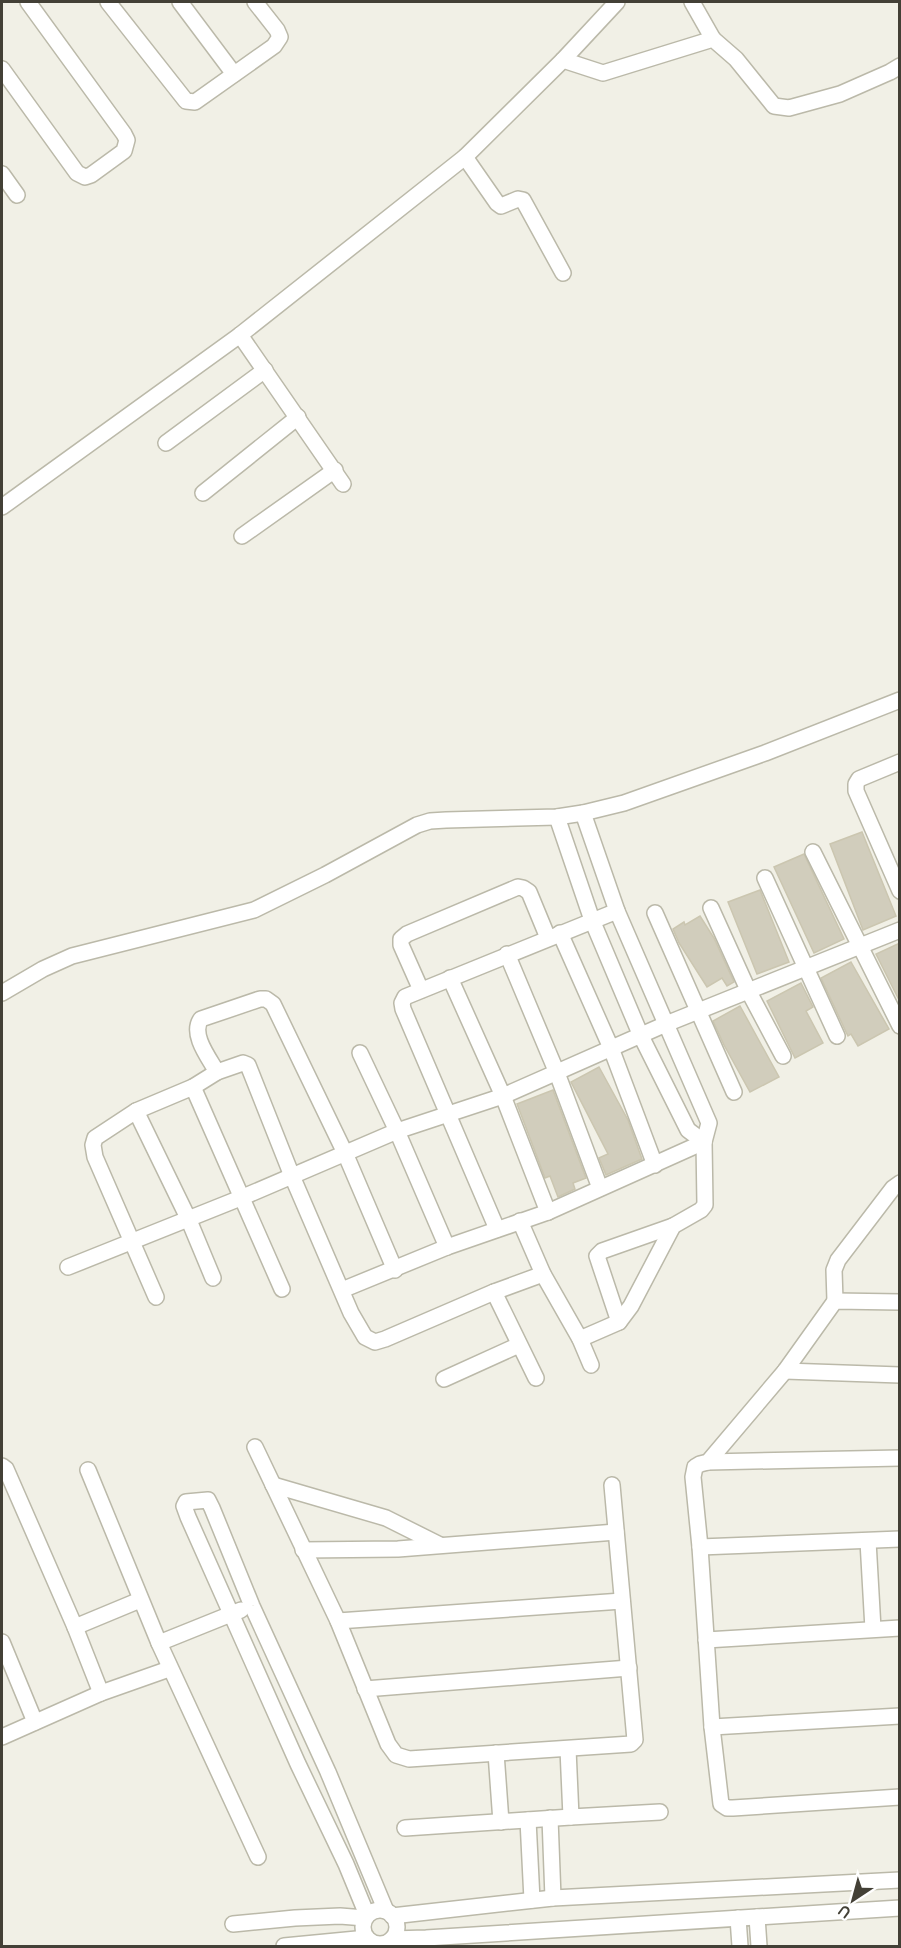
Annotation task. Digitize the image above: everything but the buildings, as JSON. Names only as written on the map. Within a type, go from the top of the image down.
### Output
[{"type":"street","points":[[2,69],[77,172],[85,177],[91,175],[124,151],[127,141],[124,134],[28,2]]},
{"type":"street","points":[[108,2],[186,101],[195,102],[274,46],[280,37],[261,4]]},
{"type":"street","points":[[180,2],[234,74]]},
{"type":"street","points":[[2,507],[240,335],[465,157],[563,60],[617,2]]},
{"type":"street","points":[[692,2],[713,39],[736,59],[774,106],[789,108],[840,94],[900,66]]},
{"type":"street","points":[[563,60],[603,73],[713,39]]},
{"type":"street","points":[[465,157],[497,204],[501,206],[518,199],[523,200],[563,273]]},
{"type":"street","points":[[2,174],[17,195]]},
{"type":"street","points":[[240,335],[343,484]]},
{"type":"street","points":[[166,442],[265,369]]},
{"type":"street","points":[[203,493],[298,417]]},
{"type":"street","points":[[242,536],[335,470]]},
{"type":"street","points":[[2,993],[72,956],[254,909],[325,875],[417,825],[430,821],[557,817],[583,813],[640,798],[765,753],[900,700]]},
{"type":"street","points":[[900,762],[859,779],[855,784],[900,891]]},
{"type":"street","points":[[583,813],[617,911],[709,1123],[704,1142],[705,1205],[701,1210],[673,1226],[602,1251],[597,1256],[619,1322]]},
{"type":"street","points":[[557,817],[592,920],[641,1036],[688,1130],[704,1142]]},
{"type":"street","points":[[813,852],[900,1026]]},
{"type":"street","points":[[765,878],[837,1036]]},
{"type":"street","points":[[421,990],[401,945],[401,939],[407,934],[518,887],[529,892],[611,1048],[655,1165]]},
{"type":"street","points":[[711,908],[749,992],[783,1056]]},
{"type":"street","points":[[497,1229],[402,1003],[405,997],[421,990],[617,911]]},
{"type":"street","points":[[655,913],[734,1092]]},
{"type":"street","points":[[68,1267],[243,1197],[397,1131],[503,1096],[697,1011],[900,930]]},
{"type":"street","points":[[507,954],[557,1073],[600,1188]]},
{"type":"street","points":[[450,978],[503,1096],[548,1212]]},
{"type":"street","points":[[217,1072],[197,1035],[197,1024],[201,1019],[260,999],[266,999],[273,1004],[345,1153],[395,1270]]},
{"type":"street","points":[[360,1053],[397,1131],[447,1247]]},
{"type":"street","points":[[156,1297],[95,1157],[93,1145],[95,1138],[136,1111],[193,1087],[217,1072],[243,1063],[248,1065],[292,1176],[351,1313],[365,1337],[375,1342],[385,1340],[494,1292],[543,1274]]},
{"type":"street","points":[[193,1087],[282,1289]]},
{"type":"street","points":[[136,1111],[188,1218],[213,1278]]},
{"type":"street","points":[[342,1290],[447,1247],[548,1212],[704,1142]]},
{"type":"street","points":[[708,1462],[785,1371],[835,1301],[834,1270],[838,1260],[893,1188],[900,1183]]},
{"type":"street","points":[[520,1221],[543,1274],[580,1339],[591,1365]]},
{"type":"street","points":[[580,1339],[619,1322],[631,1306],[673,1226]]},
{"type":"street","points":[[494,1292],[536,1378]]},
{"type":"street","points":[[835,1301],[900,1302]]},
{"type":"street","points":[[444,1380],[519,1345]]},
{"type":"street","points":[[785,1371],[900,1375]]},
{"type":"street","points":[[255,1447],[338,1621],[388,1744],[396,1755],[409,1759],[631,1744],[635,1740],[612,1485]]},
{"type":"street","points":[[900,1458],[708,1462],[695,1467],[693,1477],[712,1727],[721,1804],[727,1808],[900,1797]]},
{"type":"street","points":[[2,1466],[6,1469],[75,1626],[101,1693]]},
{"type":"street","points":[[88,1470],[169,1669],[258,1857]]},
{"type":"street","points":[[273,1485],[386,1518],[440,1545]]},
{"type":"street","points":[[367,1938],[363,1924],[366,1916],[346,1864],[298,1764],[188,1517],[184,1506],[186,1502],[208,1500],[252,1606],[397,1927],[392,1938]]},
{"type":"street","points":[[303,1550],[398,1549],[616,1532]]},
{"type":"street","points":[[700,1547],[900,1539]]},
{"type":"street","points":[[868,1541],[873,1629]]},
{"type":"street","points":[[75,1626],[140,1600]]},
{"type":"street","points":[[338,1621],[622,1601]]},
{"type":"street","points":[[159,1643],[252,1606]]},
{"type":"street","points":[[706,1640],[900,1628]]},
{"type":"street","points":[[2,1642],[35,1722]]},
{"type":"street","points":[[365,1689],[629,1668]]},
{"type":"street","points":[[2,1737],[101,1693],[169,1669]]},
{"type":"street","points":[[712,1727],[900,1716]]},
{"type":"street","points":[[568,1749],[571,1817]]},
{"type":"street","points":[[496,1752],[501,1822]]},
{"type":"street","points":[[405,1828],[660,1812]]},
{"type":"street","points":[[550,1818],[553,1898]]},
{"type":"street","points":[[528,1820],[532,1899]]},
{"type":"street","points":[[233,1924],[287,1918],[366,1916],[376,1910],[389,1913],[532,1899],[900,1880]]},
{"type":"street","points":[[284,1947],[367,1938],[379,1944],[392,1938],[427,1942],[900,1908]]},
{"type":"street","points":[[757,1917],[759,1947]]},
{"type":"street","points":[[738,1918],[740,1947]]}]
